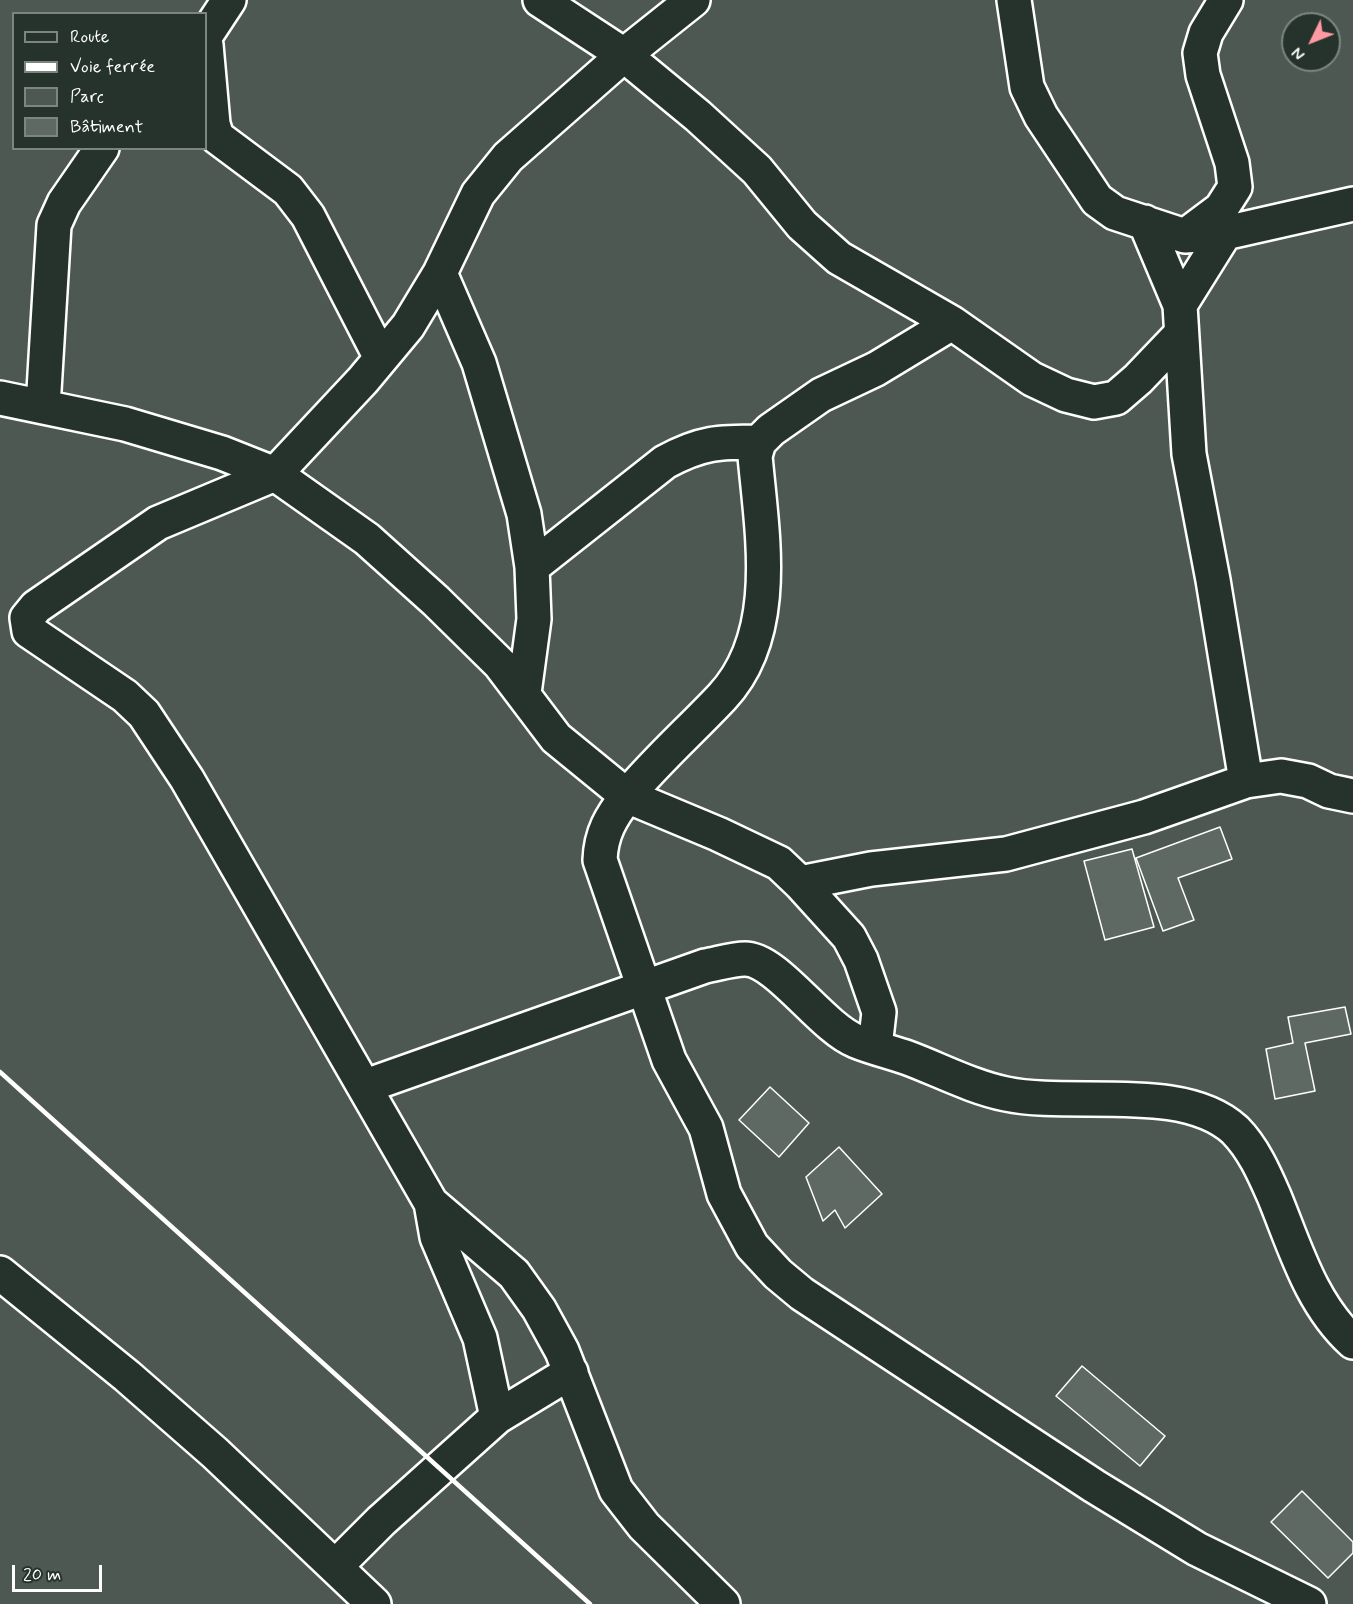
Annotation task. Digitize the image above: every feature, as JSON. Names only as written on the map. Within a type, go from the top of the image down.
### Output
[{"type":"street","points":[[207,33],[229,0]]},
{"type":"street","points":[[540,0],[624,55],[757,170],[802,225],[838,258],[952,323],[1032,379],[1066,395],[1094,402],[1116,398],[1163,355],[1225,233]]},
{"type":"street","points":[[1014,0],[1028,87],[1041,116],[1097,200],[1115,213],[1185,236],[1225,233],[1353,204]]},
{"type":"street","points":[[1185,236],[1221,209],[1235,187],[1232,163],[1203,75],[1200,53],[1206,33],[1226,0]]},
{"type":"street","points":[[497,1417],[480,1338],[437,1238],[431,1203],[366,1086],[187,779],[144,714],[125,696],[29,631],[27,618],[36,607],[158,523],[275,474],[408,326],[440,273],[478,194],[508,157],[679,5]]},
{"type":"street","points":[[207,56],[213,124],[217,137],[288,190],[308,216],[381,358]]},
{"type":"street","points":[[43,407],[54,225],[64,203],[101,150]]},
{"type":"street","points":[[1145,222],[1180,319],[1189,454],[1213,579],[1246,781]]},
{"type":"street","points":[[440,273],[479,363],[524,514],[532,567],[534,619],[524,693]]},
{"type":"street","points":[[952,323],[876,369],[821,395],[771,430],[759,442],[755,456],[764,577],[759,624],[738,675],[723,696],[659,758],[627,796],[604,829],[600,860],[642,988],[669,1060],[706,1128],[724,1194],[752,1246],[778,1274],[802,1294],[1094,1486],[1197,1549],[1309,1604]]},
{"type":"street","points":[[0,398],[125,424],[222,453],[275,474],[367,539],[472,635],[524,693],[541,721],[556,738],[627,796],[718,834],[779,863],[800,883],[849,937],[861,960],[879,1012],[875,1047]]},
{"type":"street","points":[[532,567],[665,462],[708,442],[759,442]]},
{"type":"street","points":[[800,883],[872,869],[1006,854],[1143,817],[1246,781],[1281,776],[1308,781],[1329,791],[1353,796]]},
{"type":"street","points":[[366,1086],[705,966],[747,959],[762,965],[794,988],[830,1025],[856,1041],[1007,1094],[1184,1104],[1221,1119],[1236,1131],[1254,1154],[1317,1299],[1341,1331],[1353,1342]]},
{"type":"street","points":[[431,1203],[514,1274],[539,1309],[571,1372],[616,1490],[644,1526],[723,1604]]},
{"type":"street","points":[[0,1273],[127,1376],[215,1453],[374,1604]]},
{"type":"street","points":[[335,1567],[381,1521],[497,1417],[571,1372]]},
{"type":"green space","points":[[0,0],[1353,0],[1353,1604],[0,1604]]},
{"type":"building","points":[[1220,827],[1232,859],[1178,878],[1194,920],[1163,931],[1136,858]]},
{"type":"building","points":[[1132,849],[1154,927],[1105,940],[1084,861]]},
{"type":"building","points":[[1345,1007],[1351,1034],[1305,1043],[1315,1091],[1275,1099],[1266,1049],[1293,1043],[1288,1017]]},
{"type":"building","points":[[770,1087],[809,1123],[779,1157],[739,1120]]},
{"type":"building","points":[[839,1147],[882,1194],[845,1228],[835,1210],[823,1221],[806,1177]]},
{"type":"building","points":[[1082,1366],[1165,1436],[1140,1466],[1056,1396]]},
{"type":"building","points":[[1302,1491],[1353,1542],[1353,1553],[1328,1578],[1271,1522]]},
{"type":"railway","points":[[0,1072],[590,1604]]}]
